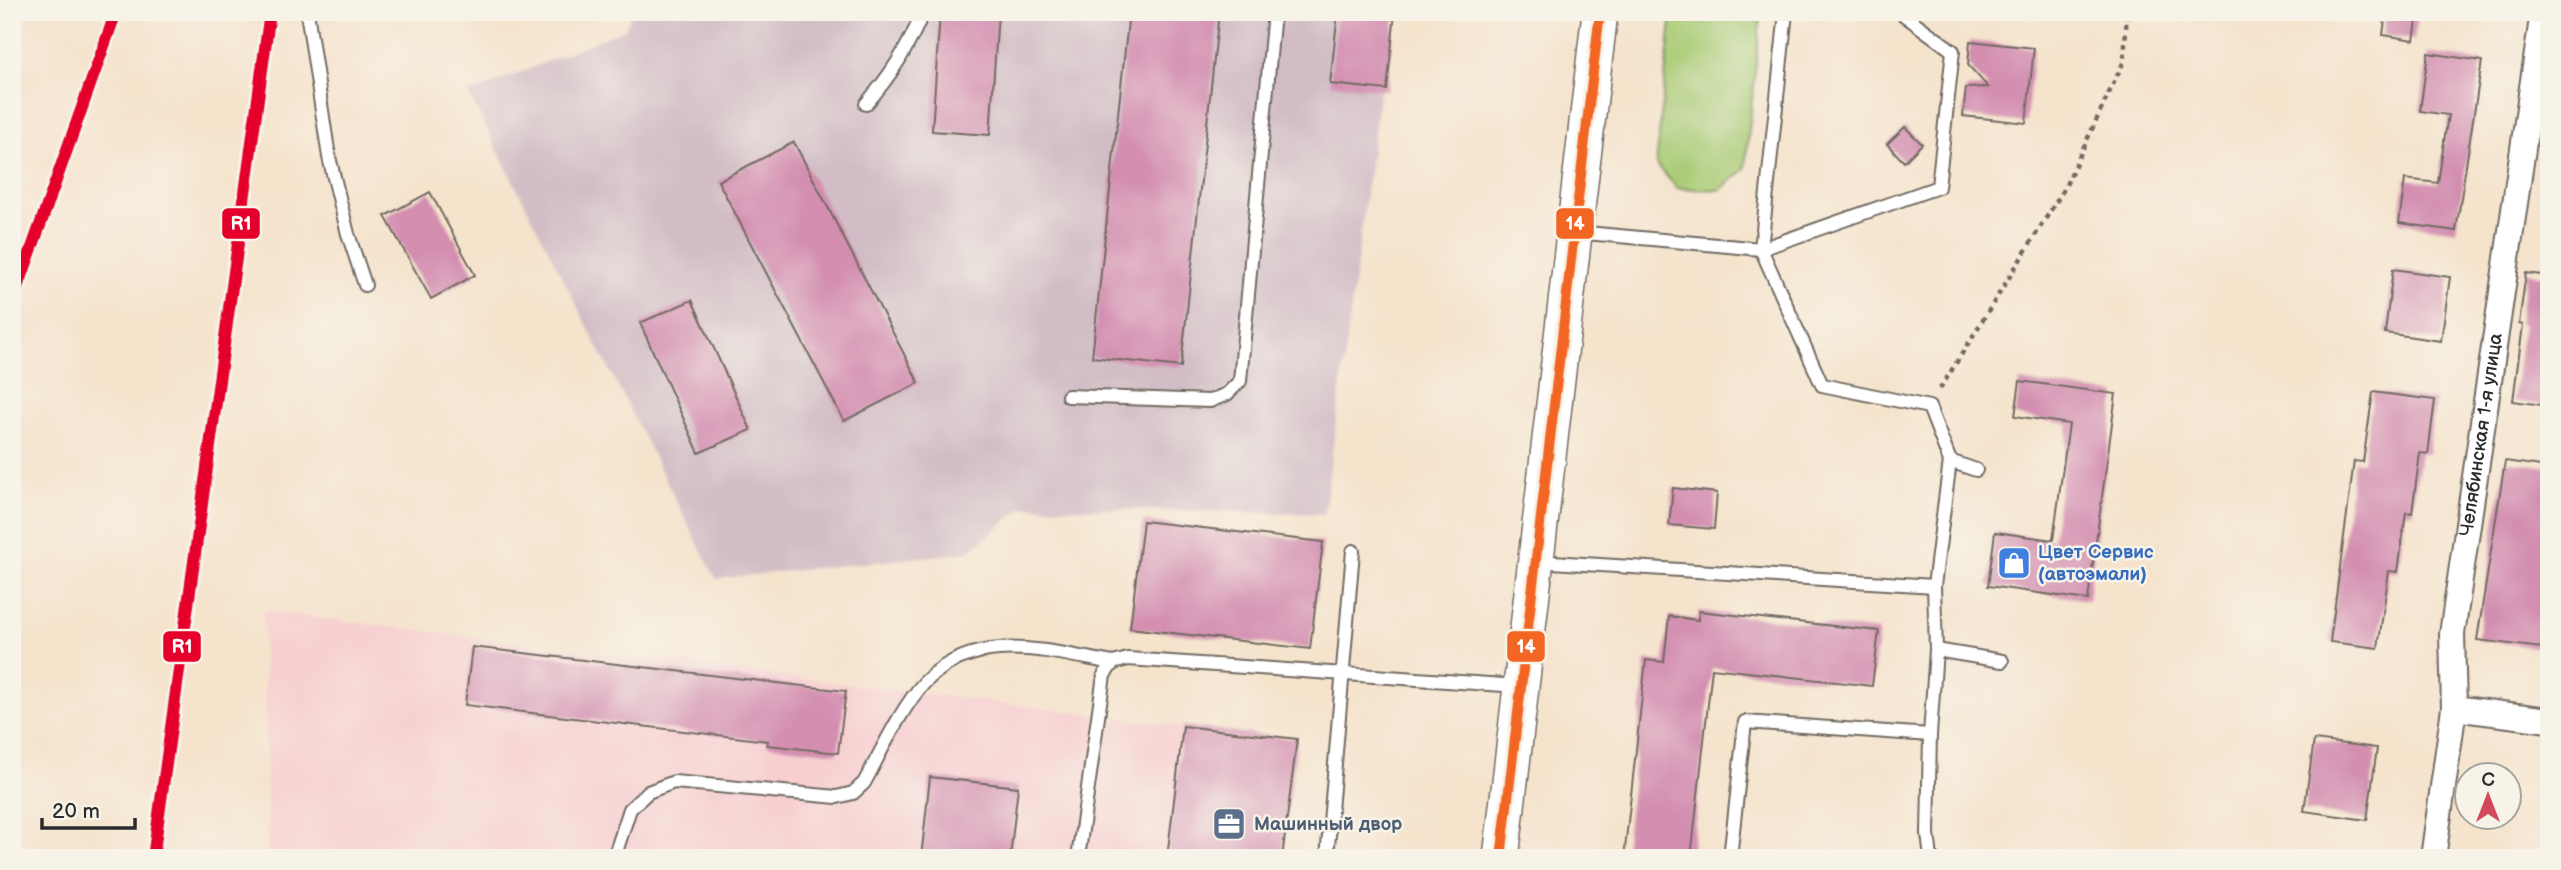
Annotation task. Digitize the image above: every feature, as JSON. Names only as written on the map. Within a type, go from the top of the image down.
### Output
[{"type":"main road","points":[[1502,858],[1600,12]]},
{"type":"street","name":"Челябинская 1-я улица","points":[[2433,858],[2454,708],[2452,634],[2543,12]]},
{"type":"street","points":[[2454,708],[2549,720]]},
{"type":"lane","points":[[307,12],[329,157],[348,234],[365,285]]},
{"type":"lane","points":[[866,104],[910,45],[923,12]]},
{"type":"lane","points":[[1068,396],[1210,401],[1227,394],[1240,380],[1274,12]]},
{"type":"lane","points":[[1786,12],[1761,249],[1822,385],[1929,407],[1951,461],[1934,586],[1936,650],[1930,735],[1928,834],[1931,858]]},
{"type":"lane","points":[[1575,232],[1761,249],[1938,187],[1953,51],[1900,12]]},
{"type":"lane","points":[[1951,461],[1976,470]]},
{"type":"lane","points":[[1327,858],[1353,551]]},
{"type":"lane","points":[[1536,561],[1934,586]]},
{"type":"lane","points":[[614,858],[630,810],[648,792],[674,782],[836,797],[853,793],[864,783],[924,682],[952,661],[987,648],[1026,649],[1113,663],[1128,660],[1522,686]]},
{"type":"lane","points":[[1936,650],[2002,661]]},
{"type":"lane","points":[[1078,858],[1104,675],[1113,663]]},
{"type":"lane","points":[[1730,858],[1745,722],[1930,735]]},
{"type":"path","points":[[1929,407],[2064,189],[2124,61],[2127,12]]},
{"type":"shaded area","points":[[631,12],[1390,12],[1324,514],[1023,507],[968,552],[716,579],[469,94],[625,29]]},
{"type":"shaded area","points":[[263,611],[1183,726],[1167,858],[268,858]]},
{"type":"green space","points":[[1672,12],[1761,12],[1745,169],[1720,190],[1677,188],[1656,164]]},
{"type":"building","points":[[940,12],[998,12],[990,135],[932,131]]},
{"type":"building","points":[[1129,12],[1219,12],[1181,367],[1092,357]]},
{"type":"building","points":[[1338,12],[1395,12],[1387,90],[1330,84]]},
{"type":"building","points":[[2386,12],[2418,15],[2414,40],[2383,35]]},
{"type":"building","points":[[1970,41],[2034,48],[2026,123],[1963,116],[1966,88],[1988,87],[1968,65]]},
{"type":"building","points":[[2428,53],[2482,61],[2456,231],[2399,223],[2405,179],[2438,183],[2448,115],[2420,111]]},
{"type":"building","points":[[1905,127],[1922,144],[1904,162],[1887,144]]},
{"type":"building","points":[[794,142],[919,383],[844,421],[718,181]]},
{"type":"building","points":[[430,192],[475,275],[431,299],[385,216]]},
{"type":"building","points":[[2393,269],[2450,277],[2441,341],[2385,333]]},
{"type":"building","points":[[2526,273],[2549,276],[2549,406],[2513,401],[2523,325],[2519,324]]},
{"type":"building","points":[[692,300],[751,430],[699,453],[640,323]]},
{"type":"building","points":[[2020,381],[2116,394],[2088,600],[1988,586],[1995,532],[2053,540],[2069,424],[2015,416]]},
{"type":"building","points":[[2373,392],[2435,400],[2428,454],[2420,453],[2412,513],[2406,512],[2398,572],[2389,571],[2378,648],[2330,642],[2354,461],[2363,462]]},
{"type":"building","points":[[2505,461],[2549,467],[2549,596],[2542,648],[2477,640]]},
{"type":"building","points":[[1673,488],[1717,493],[1714,529],[1669,525]]},
{"type":"building","points":[[1143,521],[1323,542],[1310,649],[1130,628]]},
{"type":"building","points":[[1699,611],[1879,631],[1872,686],[1712,668],[1691,858],[1624,858],[1646,660],[1664,662],[1669,616],[1698,620]]},
{"type":"building","points":[[472,647],[846,691],[838,753],[767,745],[768,741],[465,705]]},
{"type":"building","points":[[1183,726],[1297,739],[1282,858],[1167,858]]},
{"type":"building","points":[[2314,740],[2377,748],[2367,820],[2304,811]]},
{"type":"building","points":[[930,777],[1018,787],[1010,858],[921,858]]},
{"type":"transit line","name":"R1","points":[[12,304],[116,12]]},
{"type":"transit line","name":"R1","points":[[153,858],[270,12]]},
{"type":"transit line","name":"14","points":[[1501,858],[1600,12]]},
{"type":"place","name":"Цвет Сервис (автоэмали)","points":[[2014,563]]},
{"type":"place","name":"Машинный двор","points":[[1229,824]]}]
